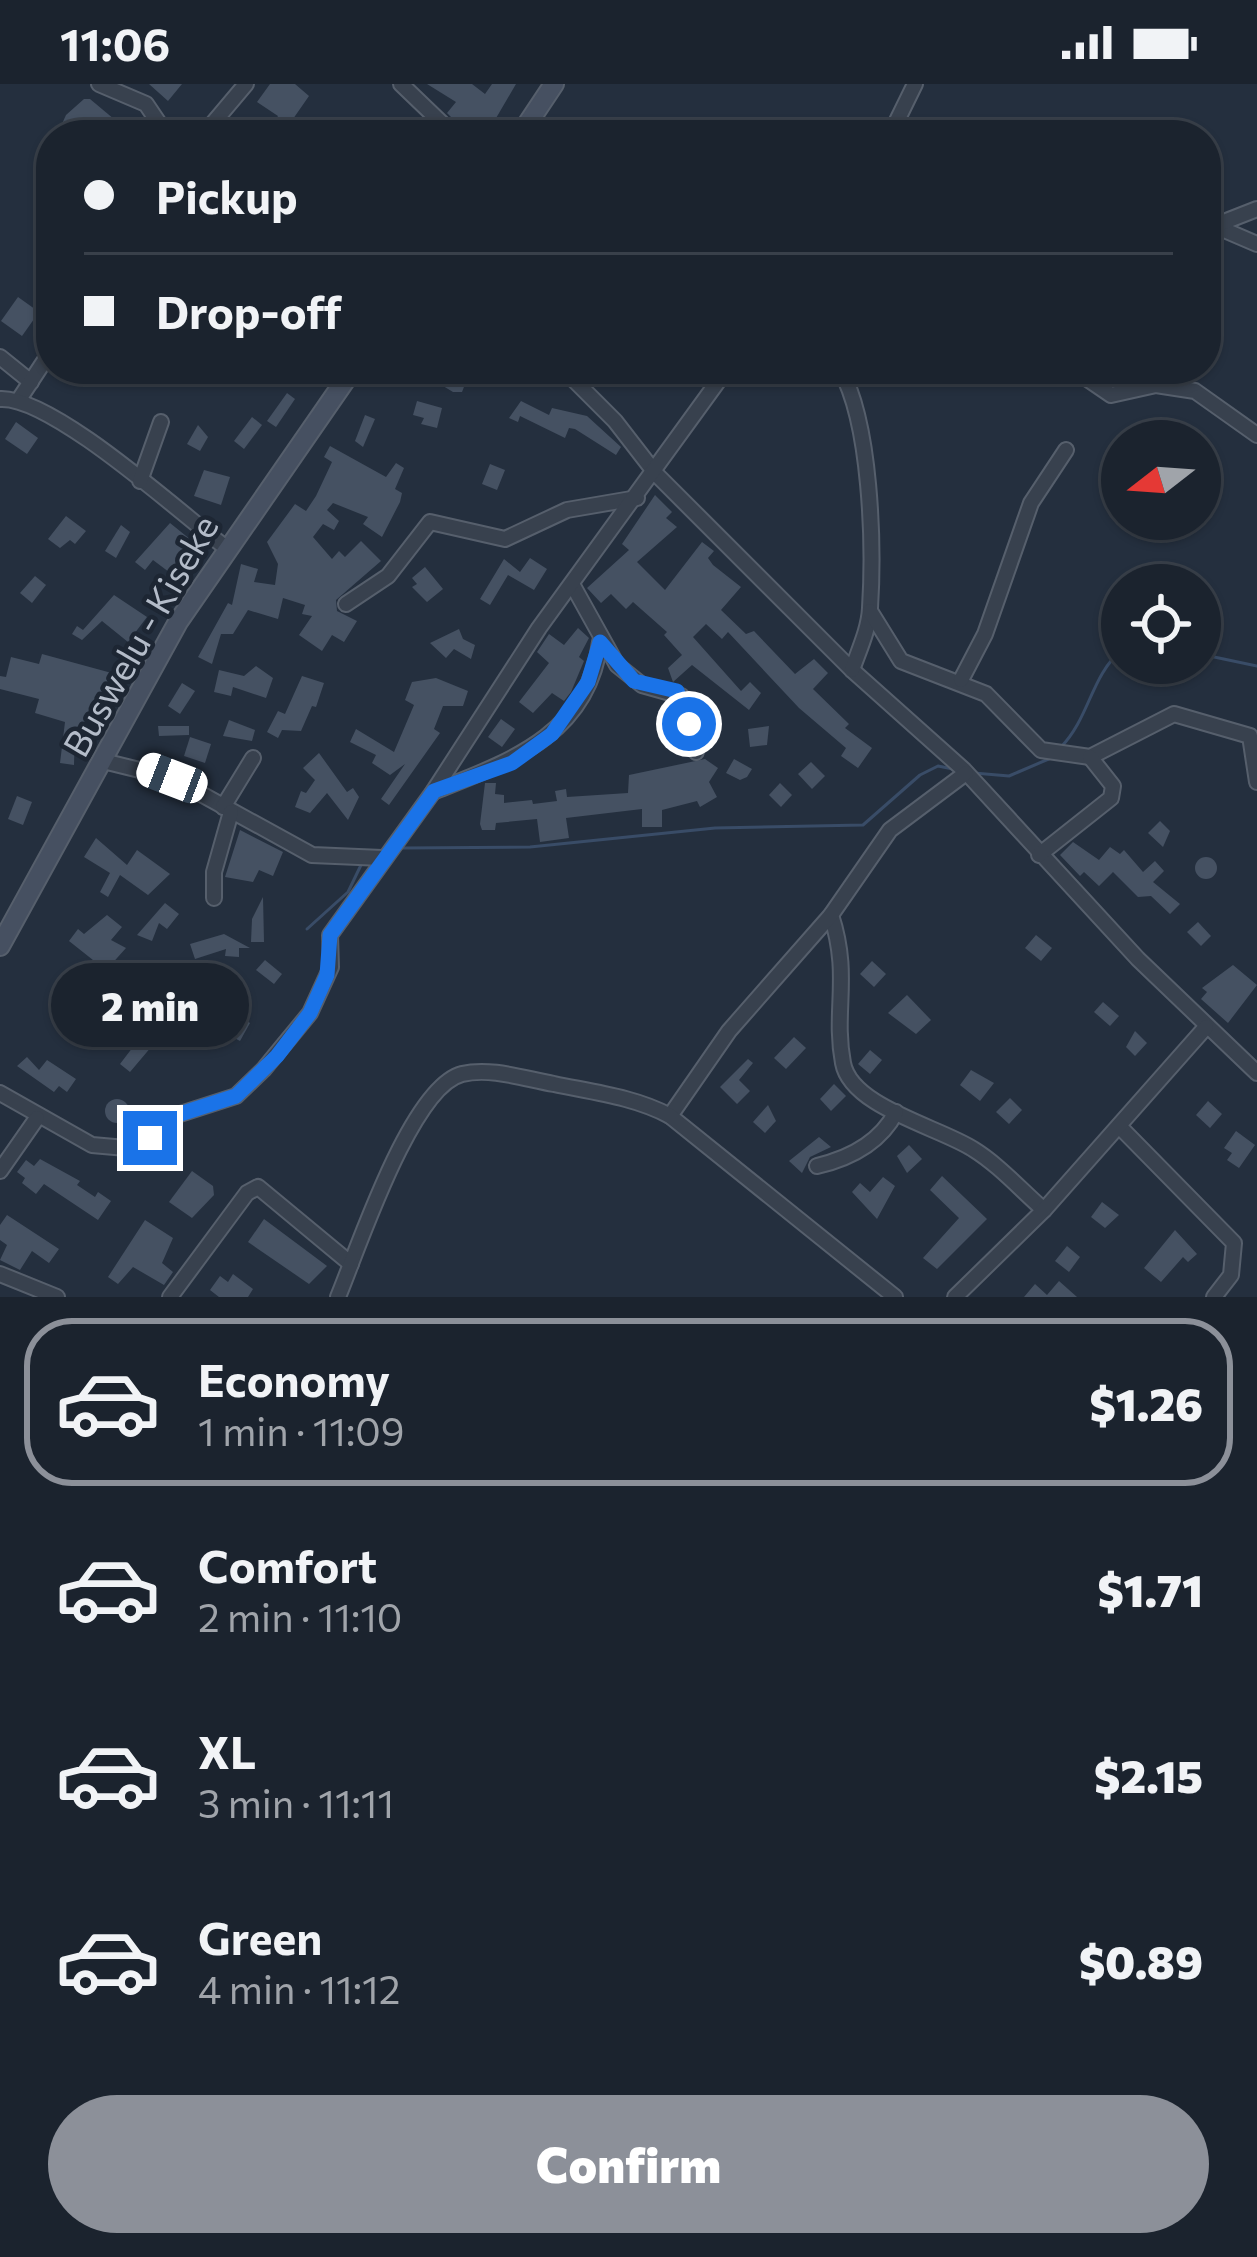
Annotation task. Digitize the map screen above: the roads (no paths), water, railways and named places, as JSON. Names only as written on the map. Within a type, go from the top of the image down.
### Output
[{"type":"main road","points":[[530,120],[554,84]]},
{"type":"main road","name":"Buswelu - Kiseke","points":[[0,946],[225,547],[342,384]]},
{"type":"street","points":[[99,84],[146,104],[156,120]]},
{"type":"street","points":[[216,120],[246,84]]},
{"type":"street","points":[[400,84],[438,120]]},
{"type":"street","points":[[901,120],[911,85]]},
{"type":"street","points":[[1221,223],[1257,209]]},
{"type":"street","points":[[1221,231],[1257,244]]},
{"type":"street","points":[[0,357],[31,382]]},
{"type":"street","points":[[20,398],[36,374]]},
{"type":"street","points":[[578,384],[615,421],[656,474],[852,670],[968,775],[1039,855],[1257,1073]]},
{"type":"street","points":[[0,1093],[92,1145],[126,1148],[150,1138],[177,1115],[236,1096],[310,1013],[331,967],[330,935],[434,791],[572,584],[717,384]]},
{"type":"street","points":[[846,384],[865,475],[870,611],[852,670]]},
{"type":"street","points":[[1095,384],[1111,395],[1166,385],[1205,395],[1257,435]]},
{"type":"street","points":[[0,399],[20,398],[80,434],[225,547]]},
{"type":"street","points":[[140,481],[161,422]]},
{"type":"street","points":[[961,680],[986,634],[1031,503],[1066,449]]},
{"type":"street","points":[[346,604],[388,576],[430,522],[505,539],[567,510],[637,498]]},
{"type":"street","points":[[572,584],[600,642],[634,681],[681,696],[696,752]]},
{"type":"street","points":[[870,611],[901,661],[961,680],[996,701],[1040,750],[1090,757],[1174,714],[1250,736],[1257,782]]},
{"type":"street","points":[[434,791],[512,763],[552,734],[588,682],[600,642]]},
{"type":"street","points":[[1039,855],[1111,798],[1113,786],[1090,757]]},
{"type":"street","points":[[214,898],[214,872],[227,809],[253,758]]},
{"type":"street","points":[[103,761],[172,778],[322,859],[382,858]]},
{"type":"street","points":[[670,1115],[744,1012],[830,915],[890,830],[968,775]]},
{"type":"street","points":[[830,915],[845,980],[842,1063],[862,1093],[978,1152],[1044,1210]]},
{"type":"street","points":[[955,1297],[1044,1210],[1206,1027]]},
{"type":"street","points":[[338,1297],[408,1136],[440,1086],[460,1074],[490,1072],[642,1104],[670,1115],[895,1297]]},
{"type":"street","points":[[818,1166],[842,1160],[878,1138],[896,1112]]},
{"type":"street","points":[[0,1171],[37,1118]]},
{"type":"street","points":[[1119,1126],[1234,1243],[1231,1275],[1214,1297]]},
{"type":"street","points":[[170,1297],[247,1192],[258,1187],[352,1264]]},
{"type":"street","points":[[0,1274],[57,1297]]},
{"type":"waterway","points":[[1221,658],[1257,666]]},
{"type":"waterway","points":[[1061,747],[1101,675]]},
{"type":"waterway","points":[[974,773],[1009,776],[1051,758]]},
{"type":"waterway","points":[[403,848],[530,847],[715,828],[863,825],[920,775],[938,766],[953,769]]},
{"type":"waterway","points":[[307,929],[348,892],[362,863]]}]
